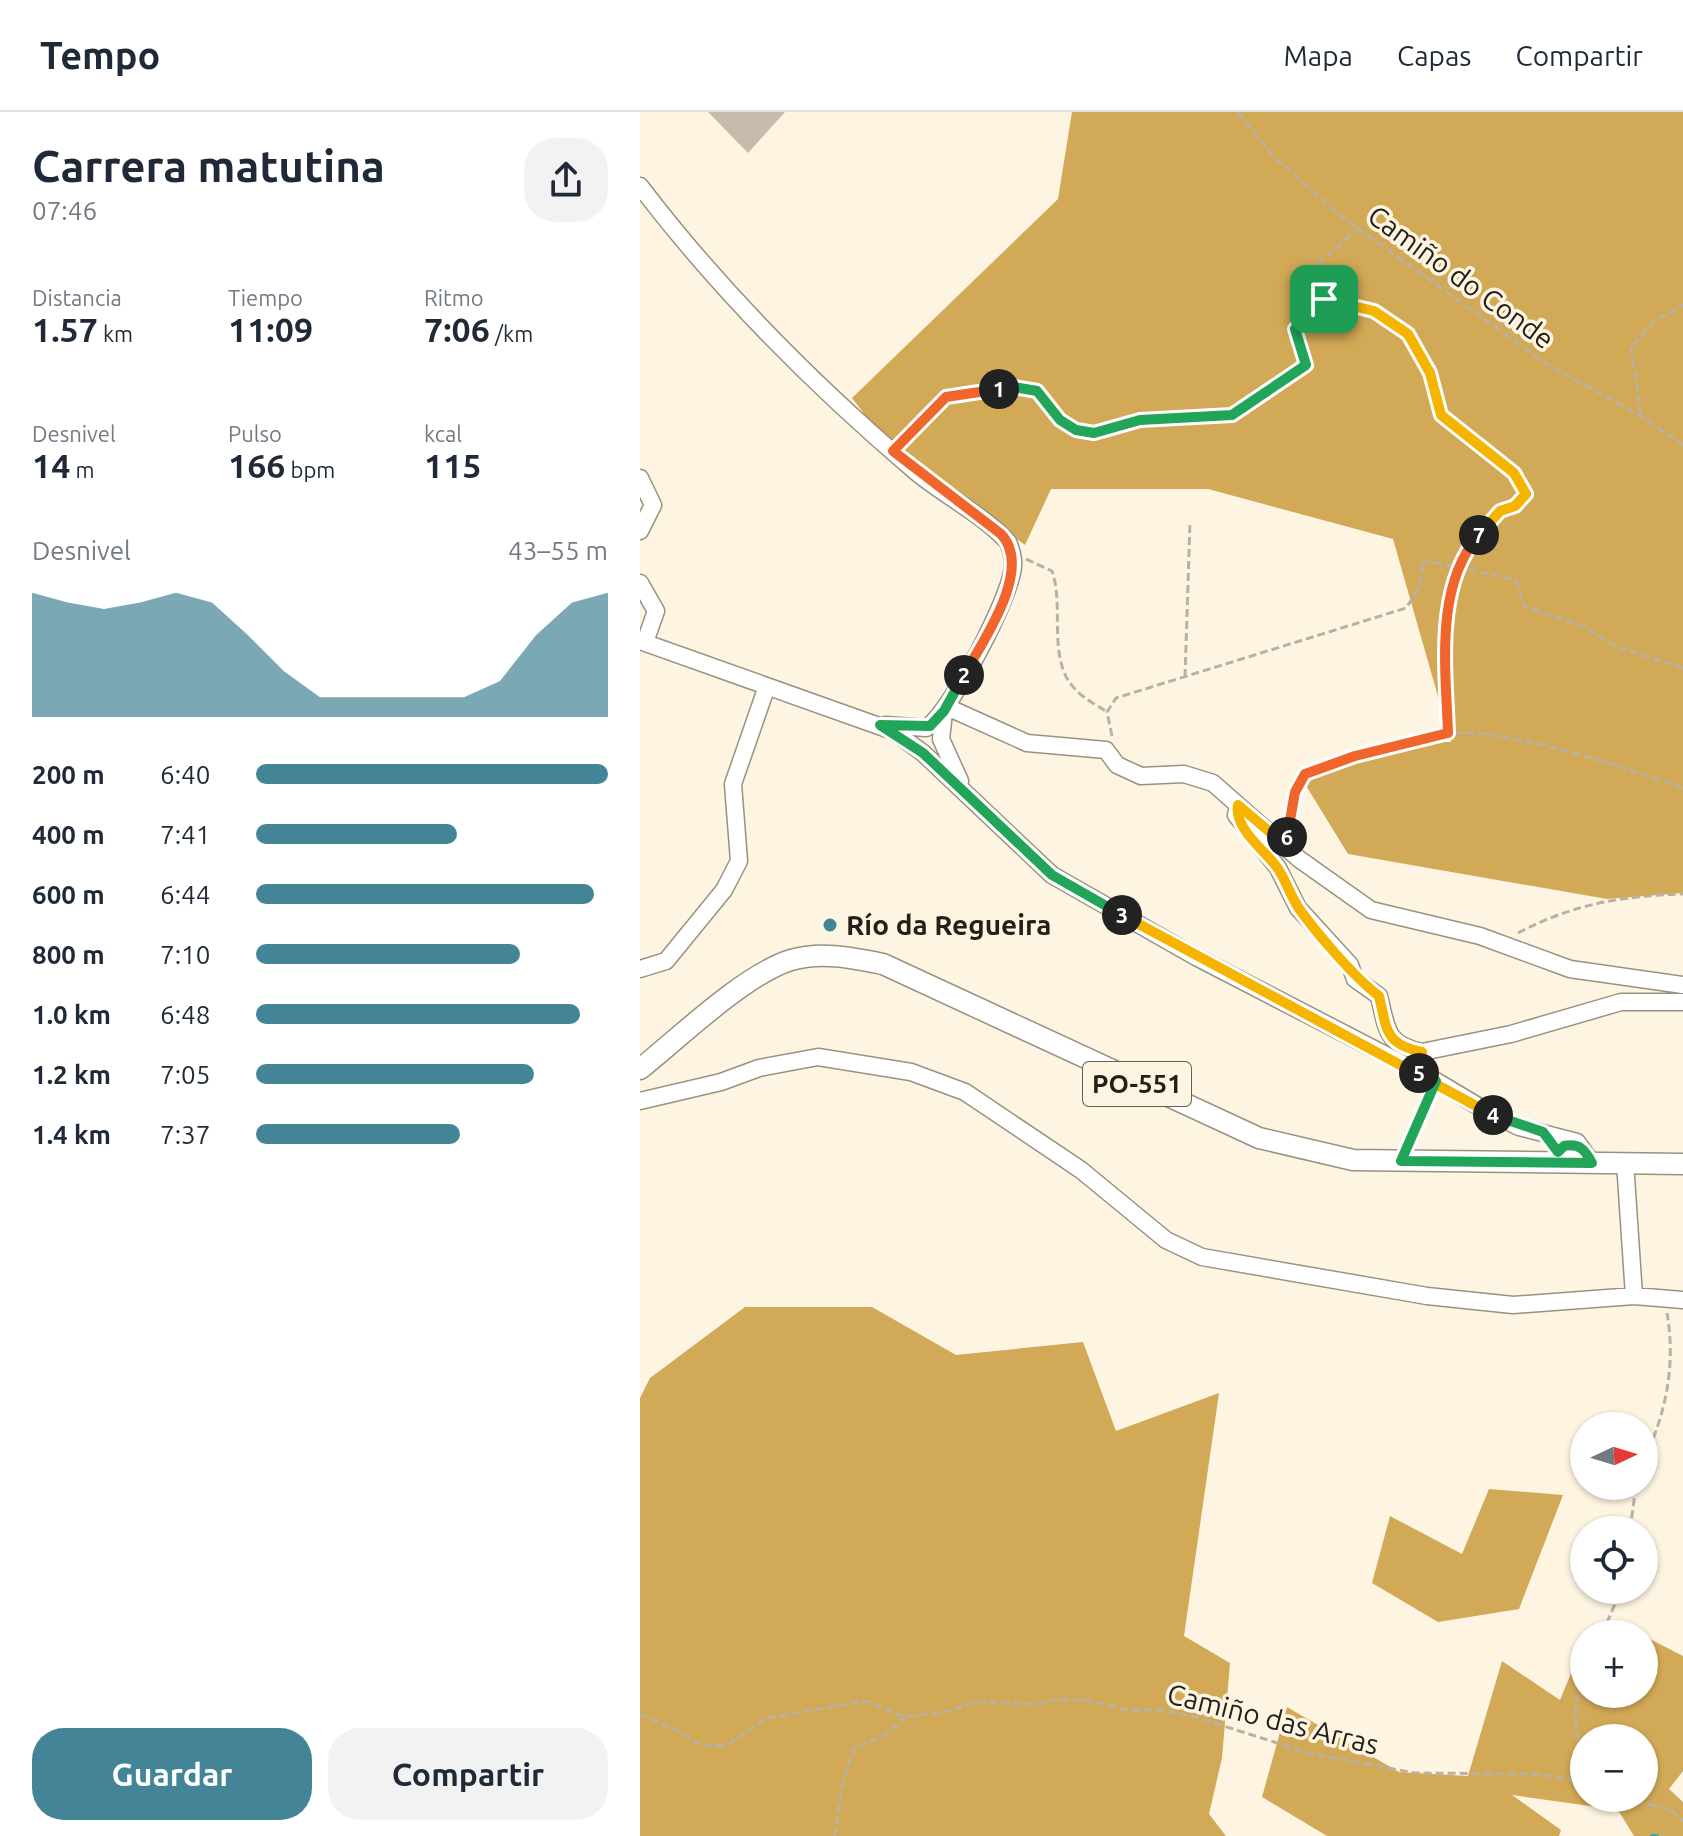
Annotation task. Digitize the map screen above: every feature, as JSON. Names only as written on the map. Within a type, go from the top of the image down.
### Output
[{"type":"main road","name":"PO-551","points":[[640,1069],[755,979],[791,960],[839,955],[883,964],[1259,1138],[1353,1160],[1588,1156],[1625,1162],[1683,1164]]},
{"type":"street","points":[[640,186],[697,261],[832,395],[893,451],[1001,534],[1012,553],[1013,567],[1003,601],[946,709],[941,749],[932,761]]},
{"type":"street","points":[[640,478],[653,505],[640,531]]},
{"type":"street","points":[[640,583],[656,611],[642,641],[880,725],[932,761],[1052,875],[1196,957],[1436,1081],[1488,1112],[1519,1127],[1563,1136],[1588,1156]]},
{"type":"street","points":[[640,969],[666,961],[724,890],[739,861],[733,784],[767,686]]},
{"type":"street","points":[[909,743],[946,709]]},
{"type":"street","points":[[946,709],[1027,743],[1106,750],[1117,765],[1141,776],[1184,774],[1213,783],[1284,844],[1371,910],[1500,943],[1570,969],[1683,985]]},
{"type":"street","points":[[880,725],[926,728],[941,739],[968,795]]},
{"type":"street","points":[[1238,805],[1236,815],[1240,822],[1278,868],[1298,908],[1350,965],[1355,979],[1379,996],[1388,1036],[1402,1048],[1422,1052],[1511,1034],[1621,1002],[1683,1002]]},
{"type":"street","points":[[1409,1068],[1422,1052]]},
{"type":"street","points":[[640,1101],[721,1082],[759,1068],[818,1057],[911,1072],[965,1092],[1081,1170],[1166,1240],[1202,1257],[1427,1296],[1513,1305],[1634,1296],[1683,1300]]},
{"type":"street","points":[[1543,1132],[1558,1157]]},
{"type":"street","points":[[1625,1162],[1634,1296]]},
{"type":"path","name":"Camiño do Conde","points":[[1238,112],[1273,156],[1358,228],[1547,364],[1641,416],[1683,445]]},
{"type":"path","points":[[1324,299],[1318,283],[1317,265],[1358,228]]},
{"type":"path","points":[[893,451],[946,397],[1014,387],[1037,391],[1060,420],[1076,430],[1094,433],[1140,420],[1232,415],[1306,365],[1295,329],[1324,299]]},
{"type":"path","points":[[1324,299],[1374,311],[1408,334],[1430,373],[1441,415],[1514,473],[1526,494],[1515,506],[1500,511],[1472,543],[1460,566],[1445,646],[1448,733]]},
{"type":"path","points":[[1641,416],[1631,347],[1656,320],[1683,305]]},
{"type":"path","points":[[1185,677],[1190,522]]},
{"type":"path","points":[[1012,553],[1052,571],[1059,592],[1059,663],[1075,690],[1107,712]]},
{"type":"path","points":[[1112,738],[1107,712],[1116,698],[1406,608],[1420,587],[1423,560],[1516,580],[1524,606],[1586,627],[1614,646],[1683,668]]},
{"type":"path","points":[[1284,844],[1295,792],[1305,774],[1355,756],[1448,733],[1501,738],[1615,764],[1683,788]]},
{"type":"path","points":[[1500,943],[1543,920],[1607,899],[1683,894]]},
{"type":"path","points":[[1401,1161],[1436,1081]]},
{"type":"path","points":[[1658,1428],[1672,1347],[1663,1298]]},
{"type":"path","name":"Camiño das Arras","points":[[905,1717],[949,1711],[975,1702],[1039,1704],[1059,1699],[1085,1700],[1129,1710],[1159,1710],[1237,1729],[1309,1753],[1415,1773],[1537,1774],[1570,1779]]},
{"type":"path","points":[[640,1714],[696,1743],[711,1746],[727,1745],[767,1718],[866,1701],[905,1717],[887,1734],[854,1748],[843,1781],[835,1836]]},
{"type":"path","points":[[1658,1807],[1671,1810],[1683,1821]]},
{"type":"shaded area","points":[[1072,112],[1683,112],[1683,893],[1607,899],[1348,854],[1305,784],[1305,774],[1421,742],[1451,742],[1393,539],[1208,489],[1051,489],[1025,545],[893,451],[852,398],[1058,199]]},
{"type":"shaded area","points":[[745,1307],[872,1307],[956,1355],[1083,1342],[1116,1431],[1219,1393],[1184,1636],[1230,1663],[1222,1758],[1209,1814],[1226,1836],[640,1836],[640,1398],[650,1378]]},
{"type":"shaded area","points":[[1489,1489],[1563,1495],[1519,1609],[1438,1622],[1372,1583],[1390,1516],[1462,1554]]},
{"type":"shaded area","points":[[1658,1643],[1683,1656],[1683,1771],[1669,1789],[1683,1802],[1683,1836],[1634,1836],[1619,1812],[1658,1812],[1658,1724],[1570,1724],[1570,1803],[1512,1795],[1561,1830],[1559,1836],[1327,1836],[1262,1797],[1287,1707],[1399,1772],[1468,1776],[1502,1661],[1560,1700],[1570,1676],[1570,1708],[1658,1708]]},
{"type":"building","points":[[708,112],[785,112],[748,153]]},
{"type":"waterway","points":[[1652,1836],[1657,1836]]},
{"type":"place","name":"Río da Regueira","points":[[830,925]]},
{"type":"route","points":[[1324,299],[1295,329],[1306,365],[1232,415],[1140,420],[1094,433],[1076,430],[1060,420],[1037,391],[1014,387],[946,397],[893,451],[917,473],[1001,534],[1008,542],[1013,567],[1008,589],[993,624],[936,721],[926,728],[880,725],[923,753],[1052,875],[1196,957],[1421,1074],[1436,1081],[1488,1112],[1519,1127],[1543,1132],[1558,1152],[1571,1144],[1585,1149],[1592,1163],[1401,1161],[1436,1081],[1409,1068],[1422,1052],[1402,1048],[1388,1036],[1379,996],[1355,979],[1350,965],[1298,908],[1278,868],[1236,815],[1238,805],[1284,844],[1295,792],[1305,774],[1355,756],[1448,733],[1445,646],[1460,566],[1472,543],[1500,511],[1515,506],[1526,494],[1514,473],[1441,415],[1430,373],[1408,334],[1374,311],[1324,299]]}]
